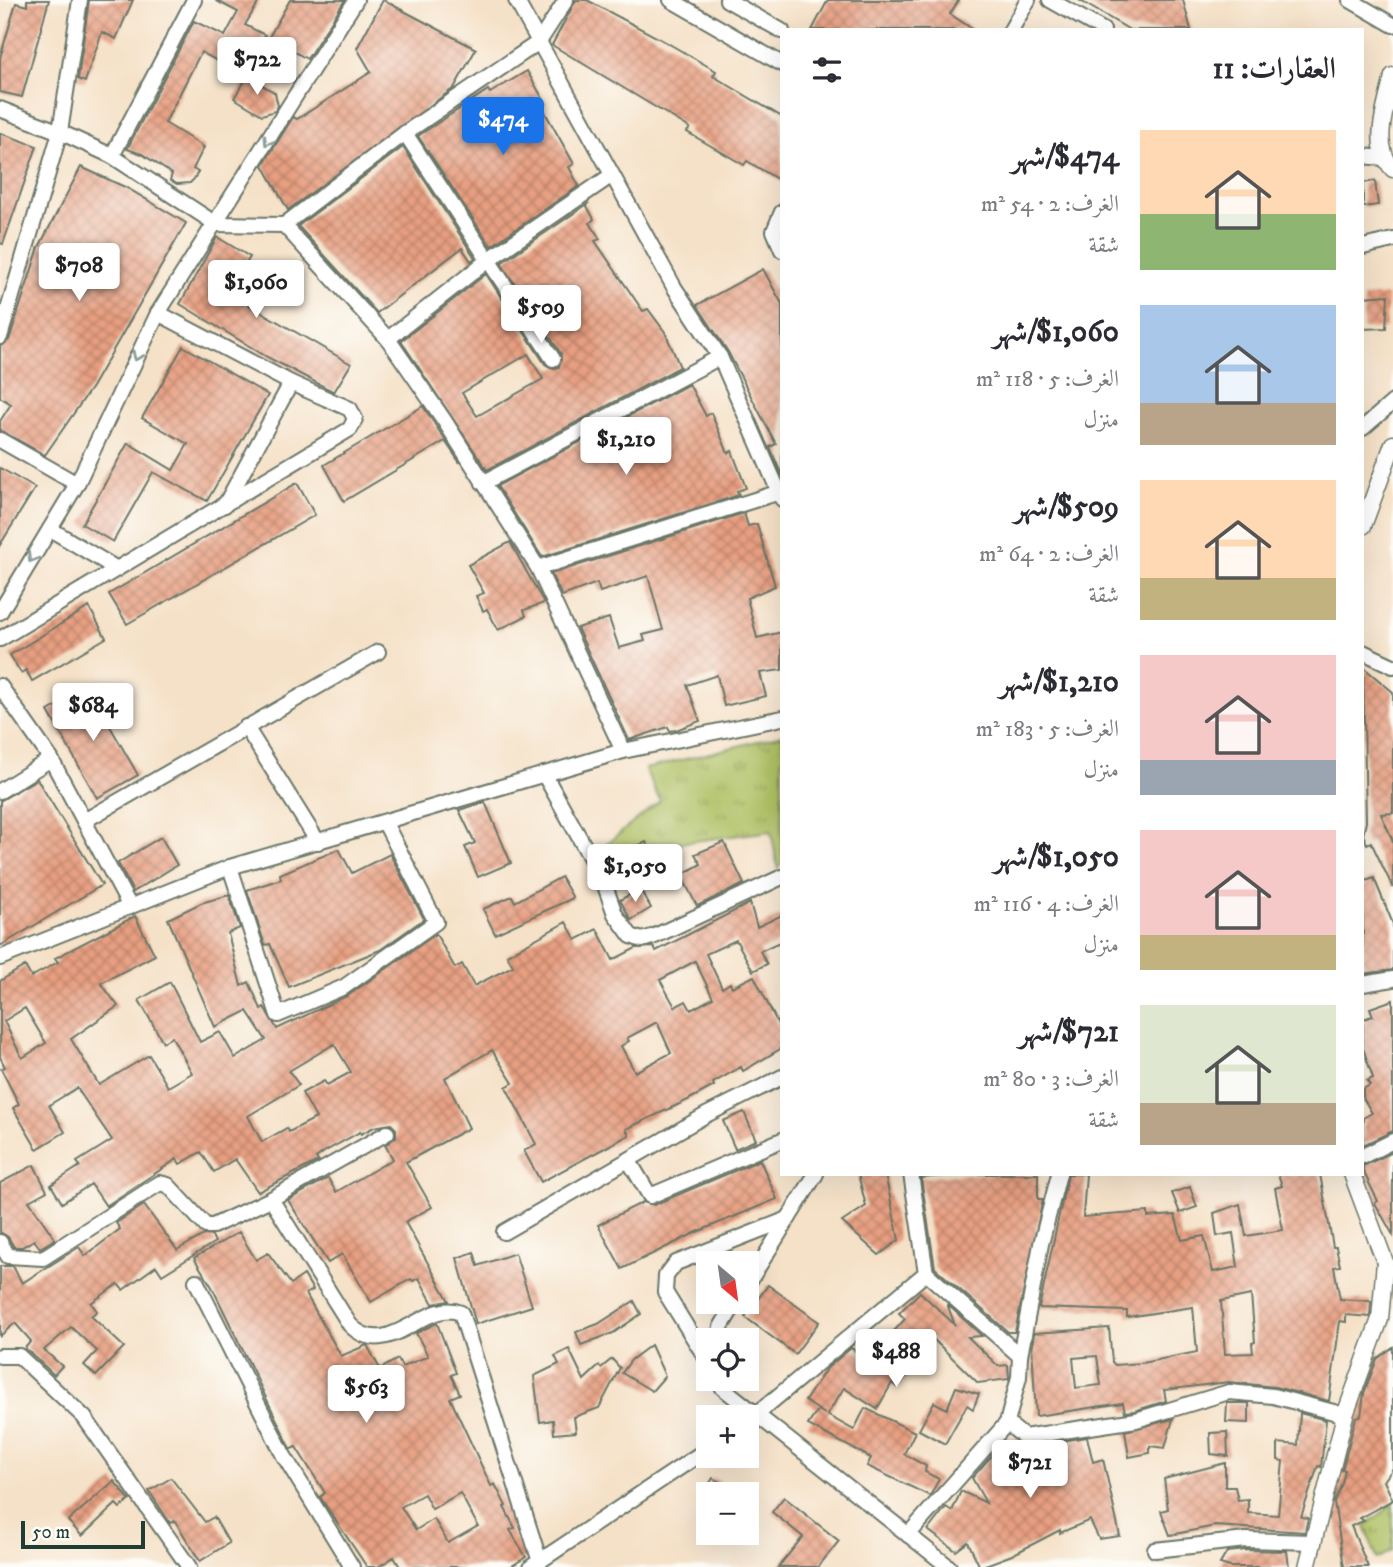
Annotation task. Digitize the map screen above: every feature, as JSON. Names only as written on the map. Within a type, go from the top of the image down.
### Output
[{"type":"street","points":[[0,337],[60,132],[80,0]]},
{"type":"street","points":[[112,156],[194,0]]},
{"type":"street","points":[[0,612],[77,484],[158,313],[356,0]]},
{"type":"street","points":[[516,0],[674,287],[720,357],[780,494]]},
{"type":"street","points":[[0,109],[112,156],[216,224],[284,225],[405,134],[539,42],[566,0]]},
{"type":"street","points":[[671,0],[780,63]]},
{"type":"street","points":[[727,0],[780,30]]},
{"type":"street","points":[[1012,28],[1028,0]]},
{"type":"street","points":[[1051,0],[1100,28]]},
{"type":"street","points":[[1350,0],[1393,25]]},
{"type":"street","points":[[1388,163],[1380,141],[1393,76]]},
{"type":"street","points":[[405,134],[553,359]]},
{"type":"street","points":[[1364,156],[1388,163]]},
{"type":"street","points":[[387,339],[488,260],[612,175]]},
{"type":"street","points":[[780,217],[774,231],[780,245]]},
{"type":"street","points":[[284,225],[411,369],[538,568],[623,751]]},
{"type":"street","points":[[1364,247],[1393,240]]},
{"type":"street","points":[[0,639],[350,429],[355,419],[350,409],[290,383],[158,313]]},
{"type":"street","points":[[483,483],[720,357]]},
{"type":"street","points":[[224,506],[290,383]]},
{"type":"street","points":[[1364,427],[1393,402]]},
{"type":"street","points":[[0,440],[77,484]]},
{"type":"street","points":[[1364,523],[1393,444]]},
{"type":"street","points":[[538,568],[780,496]]},
{"type":"street","points":[[50,529],[117,569]]},
{"type":"street","points":[[84,821],[377,652]]},
{"type":"street","points":[[1364,652],[1393,666]]},
{"type":"street","points":[[0,685],[51,759],[130,907]]},
{"type":"street","points":[[0,958],[230,867],[623,751],[780,718]]},
{"type":"street","points":[[246,727],[318,842]]},
{"type":"street","points":[[0,792],[51,759]]},
{"type":"street","points":[[544,774],[603,880],[615,914],[631,936],[642,940],[655,936],[780,878]]},
{"type":"street","points":[[230,867],[278,1014],[344,987],[436,922],[385,823]]},
{"type":"street","points":[[1364,985],[1393,979]]},
{"type":"street","points":[[504,1232],[706,1115],[780,1078]]},
{"type":"street","points":[[0,1242],[8,1256],[43,1258],[160,1183],[168,1185],[206,1226],[213,1226],[271,1199],[387,1133]]},
{"type":"street","points":[[629,1161],[650,1196],[780,1141]]},
{"type":"street","points":[[1364,1156],[1393,1141]]},
{"type":"street","points":[[760,1264],[815,1176]]},
{"type":"street","points":[[911,1176],[926,1273],[1020,1356]]},
{"type":"street","points":[[908,1535],[1007,1423],[1019,1377],[1020,1356],[1041,1244],[1058,1176]]},
{"type":"street","points":[[1307,1567],[1345,1415],[1380,1319],[1389,1260],[1353,1176]]},
{"type":"street","points":[[271,1199],[350,1325],[359,1334],[371,1339],[383,1337],[447,1311],[461,1313],[535,1564],[696,1457]]},
{"type":"street","points":[[696,1342],[664,1292],[666,1276],[676,1263],[788,1219]]},
{"type":"street","points":[[759,1414],[926,1273]]},
{"type":"street","points":[[196,1281],[284,1456],[352,1567]]},
{"type":"street","points":[[0,1356],[19,1356],[84,1417],[189,1567]]},
{"type":"street","points":[[726,1391],[739,1405]]},
{"type":"street","points":[[1007,1423],[1024,1437],[1136,1420],[1229,1392],[1273,1396],[1345,1415]]},
{"type":"street","points":[[759,1423],[949,1567]]},
{"type":"street","points":[[1155,1550],[1246,1540],[1313,1542]]},
{"type":"green space","points":[[780,735],[778,869],[771,831],[594,854],[660,801],[645,769]]},
{"type":"green space","points":[[1393,1504],[1393,1550],[1377,1559],[1365,1526]]},
{"type":"building","points":[[27,0],[49,0],[22,97],[0,92],[0,58],[16,3],[27,6]]},
{"type":"building","points":[[89,0],[133,0],[116,39],[102,32],[85,82],[78,79]]},
{"type":"building","points":[[215,0],[260,0],[245,25],[265,35],[243,75],[201,52],[165,123],[204,147],[193,169],[198,172],[194,179],[190,183],[177,184],[170,180],[172,174],[142,154],[127,149],[194,21],[225,36],[238,12]]},
{"type":"building","points":[[290,0],[345,0],[307,59],[269,37]]},
{"type":"building","points":[[383,0],[476,49],[454,88],[288,210],[263,165],[293,117],[297,119],[371,72],[357,48]]},
{"type":"building","points":[[576,0],[587,0],[716,71],[713,76],[780,116],[780,181],[747,161],[744,165],[687,132],[690,128],[552,45]]},
{"type":"building","points":[[828,0],[959,0],[950,14],[971,28],[813,28]]},
{"type":"building","points":[[1079,0],[1183,0],[1190,28],[1127,28]]},
{"type":"building","points":[[527,71],[546,104],[542,107],[574,164],[569,167],[579,186],[491,246],[418,136],[488,90],[490,93]]},
{"type":"building","points":[[248,76],[275,93],[278,106],[275,111],[262,115],[234,98]]},
{"type":"building","points":[[0,133],[37,146],[3,244],[0,243]]},
{"type":"building","points":[[403,147],[475,258],[471,261],[462,248],[377,313],[298,226]]},
{"type":"building","points":[[81,167],[127,188],[186,223],[92,387],[45,455],[0,430],[0,421],[11,404],[0,397],[0,346],[9,340],[39,247]]},
{"type":"building","points":[[1375,181],[1378,205],[1364,207],[1364,183]]},
{"type":"building","points":[[589,203],[587,206],[594,219],[590,223],[600,239],[595,241],[643,311],[648,309],[665,332],[680,367],[487,470],[401,341],[486,274],[545,364],[553,369],[559,367],[561,354],[501,263]],"holes":[[[528,354],[543,379],[477,416],[462,393]]]},
{"type":"building","points":[[217,237],[250,257],[228,293],[351,364],[334,392],[267,357],[180,304]]},
{"type":"building","points":[[763,269],[780,300],[780,471],[770,447],[776,444],[728,352],[697,305]]},
{"type":"building","points":[[1388,295],[1386,328],[1364,329],[1364,297]]},
{"type":"building","points":[[183,346],[268,395],[207,501],[153,472],[113,542],[82,524],[128,443],[173,470],[188,444],[142,418]]},
{"type":"building","points":[[689,384],[706,416],[711,413],[728,453],[732,451],[746,488],[737,491],[739,495],[542,557],[497,486]]},
{"type":"building","points":[[423,406],[460,463],[445,441],[344,501],[324,465]]},
{"type":"building","points":[[0,468],[35,488],[0,545]]},
{"type":"building","points":[[297,483],[315,515],[127,624],[109,594]]},
{"type":"building","points":[[744,513],[748,526],[757,524],[775,586],[747,598],[757,638],[780,632],[780,670],[760,673],[766,696],[724,706],[717,675],[687,685],[700,721],[676,730],[670,731],[668,727],[629,740],[577,628],[609,618],[619,648],[645,641],[643,635],[663,630],[648,576],[600,592],[597,583],[562,596],[551,574]]},
{"type":"building","points":[[510,542],[544,603],[524,610],[526,616],[498,630],[487,609],[483,611],[476,596],[484,593],[468,565]]},
{"type":"building","points":[[89,607],[106,638],[32,681],[26,670],[21,673],[10,655]]},
{"type":"building","points":[[1364,668],[1393,692],[1393,813],[1381,814],[1393,841],[1393,888],[1371,842],[1367,844],[1364,837]]},
{"type":"building","points":[[88,688],[138,775],[97,798],[48,711]]},
{"type":"building","points":[[37,779],[102,885],[0,946],[0,801]]},
{"type":"building","points":[[485,802],[511,863],[478,877],[465,847],[475,843],[459,810]]},
{"type":"building","points":[[161,837],[177,865],[133,892],[118,863]]},
{"type":"building","points":[[646,842],[659,869],[637,880],[623,853]]},
{"type":"building","points":[[724,842],[744,884],[697,906],[681,875],[701,864],[695,854]]},
{"type":"building","points":[[339,849],[352,873],[390,854],[424,919],[380,950],[289,987],[270,944],[265,945],[247,890],[281,879],[280,874]]},
{"type":"building","points":[[561,877],[573,898],[495,934],[483,909],[512,896],[515,902]]},
{"type":"building","points":[[1374,878],[1393,924],[1393,970],[1364,974],[1364,882]]},
{"type":"building","points":[[640,889],[651,908],[631,920],[620,900]]},
{"type":"building","points":[[229,895],[240,928],[228,933],[241,986],[249,982],[261,1009],[264,1007],[277,1029],[349,995],[436,934],[455,968],[462,964],[474,986],[513,966],[507,955],[566,922],[576,940],[597,929],[613,960],[636,948],[653,947],[656,951],[750,903],[757,927],[780,916],[780,942],[760,951],[767,964],[753,971],[736,940],[706,954],[722,988],[730,983],[732,987],[754,976],[780,1028],[780,1049],[743,1071],[741,1067],[688,1100],[626,1129],[629,1135],[541,1182],[524,1151],[536,1144],[506,1087],[513,1083],[492,1050],[445,1078],[469,1128],[406,1162],[432,1207],[405,1222],[449,1301],[433,1304],[419,1278],[413,1281],[411,1279],[371,1302],[342,1254],[328,1263],[288,1200],[328,1178],[336,1192],[393,1159],[385,1145],[396,1137],[396,1129],[391,1124],[374,1127],[361,1134],[360,1132],[324,1152],[316,1158],[318,1161],[258,1192],[235,1159],[214,1172],[201,1152],[180,1164],[177,1159],[106,1206],[91,1184],[62,1203],[51,1185],[80,1166],[77,1162],[112,1140],[77,1088],[49,1105],[65,1132],[37,1149],[13,1108],[19,1104],[1,1069],[5,1067],[0,1057],[0,981],[25,966],[31,977],[58,962],[55,958],[135,916],[155,955],[101,983],[118,1006],[71,1039],[99,1085],[149,1055],[168,1087],[192,1073],[172,1037],[163,1042],[139,1000],[170,982],[200,1042],[220,1032],[235,1058],[266,1040],[247,1011],[215,1027],[168,919],[201,903]],"holes":[[[695,961],[713,998],[691,1010],[686,1001],[675,1007],[660,980]],[[25,1008],[46,1043],[22,1058],[4,1021]],[[657,1022],[671,1053],[635,1072],[621,1046],[629,1041],[627,1038]],[[334,1044],[351,1072],[327,1085],[324,1081],[302,1093],[316,1118],[289,1132],[287,1128],[262,1142],[248,1116],[299,1085],[289,1071]]]},
{"type":"building","points":[[1393,1000],[1393,1131],[1364,1145],[1364,1117],[1372,1113],[1364,1100],[1364,1088],[1370,1085],[1367,1081],[1373,1078],[1364,1051],[1364,1019],[1373,1016],[1370,1008]]},
{"type":"building","points":[[744,1112],[756,1140],[735,1149],[723,1121]]},
{"type":"building","points":[[1393,1152],[1393,1235],[1375,1203],[1378,1201],[1364,1173],[1364,1166]]},
{"type":"building","points":[[760,1160],[777,1199],[697,1232],[622,1269],[598,1225],[643,1202],[654,1205]]},
{"type":"building","points":[[34,1165],[47,1191],[29,1201],[55,1239],[40,1248],[34,1240],[22,1247],[14,1247],[8,1237],[0,1232],[0,1183]]},
{"type":"building","points":[[858,1176],[885,1176],[899,1240],[879,1255],[842,1222],[866,1206]]},
{"type":"building","points":[[1038,1176],[1038,1199],[1043,1199],[1015,1332],[1008,1332],[935,1268],[921,1178]]},
{"type":"building","points":[[1068,1176],[1086,1176],[1083,1217],[1148,1212],[1148,1217],[1175,1215],[1182,1240],[1204,1236],[1213,1272],[1238,1267],[1233,1233],[1217,1236],[1214,1213],[1240,1204],[1246,1236],[1283,1230],[1275,1188],[1282,1186],[1279,1176],[1320,1176],[1333,1247],[1336,1247],[1340,1266],[1334,1267],[1340,1299],[1371,1301],[1370,1317],[1346,1315],[1346,1322],[1340,1321],[1329,1401],[1275,1387],[1229,1382],[1164,1390],[1166,1401],[1134,1411],[1125,1412],[1123,1403],[1036,1416],[1032,1346],[1034,1333],[1109,1328],[1112,1362],[1115,1365],[1142,1363],[1197,1352],[1193,1307],[1127,1317],[1127,1311],[1039,1308]],"holes":[[[1251,1295],[1255,1342],[1252,1343],[1253,1353],[1225,1354],[1221,1301]],[[1097,1356],[1101,1385],[1076,1388],[1073,1358]]]},
{"type":"building","points":[[1190,1187],[1197,1207],[1180,1213],[1172,1193]]},
{"type":"building","points":[[144,1205],[177,1250],[204,1235],[212,1236],[215,1242],[162,1275],[156,1266],[123,1290],[118,1284],[91,1303],[97,1311],[91,1316],[124,1347],[96,1376],[84,1365],[97,1351],[71,1327],[44,1350],[62,1366],[54,1375],[25,1348],[31,1341],[15,1323],[0,1336],[0,1266],[13,1266],[22,1283],[79,1247],[85,1256],[120,1229],[116,1223]]},
{"type":"building","points":[[239,1232],[256,1260],[268,1253],[291,1284],[304,1275],[313,1290],[306,1294],[341,1356],[367,1345],[380,1369],[398,1359],[402,1367],[428,1356],[416,1333],[437,1323],[456,1373],[451,1375],[460,1394],[450,1398],[491,1486],[495,1484],[506,1506],[504,1507],[515,1528],[510,1530],[526,1557],[510,1567],[400,1567],[394,1557],[378,1567],[367,1567],[320,1497],[325,1493],[296,1447],[291,1449],[212,1287],[194,1258]],"holes":[[[460,1493],[478,1526],[448,1543],[434,1519],[416,1530],[401,1507],[424,1494],[432,1509]]]},
{"type":"building","points":[[474,1252],[478,1266],[515,1253],[532,1306],[476,1324],[457,1258]]},
{"type":"building","points":[[768,1285],[819,1322],[795,1354],[745,1317],[747,1314],[760,1314],[760,1296]]},
{"type":"building","points":[[920,1292],[955,1325],[947,1304],[982,1336],[968,1337],[998,1366],[1008,1365],[1009,1379],[978,1383],[927,1333],[901,1361],[911,1370],[897,1387],[892,1383],[877,1409],[844,1388],[827,1415],[854,1430],[865,1408],[915,1432],[904,1454],[926,1466],[925,1472],[939,1479],[930,1496],[867,1466],[871,1458],[808,1425],[818,1410],[825,1414],[805,1401],[826,1369],[851,1348],[878,1367],[894,1347],[886,1340],[905,1319],[899,1313]]},
{"type":"building","points":[[634,1301],[641,1314],[613,1333],[581,1345],[576,1332],[598,1324]]},
{"type":"building","points":[[651,1345],[665,1376],[652,1391],[622,1373],[631,1360]]},
{"type":"building","points":[[1393,1347],[1393,1468],[1384,1481],[1393,1500],[1360,1518],[1364,1521],[1351,1526],[1368,1567],[1344,1567],[1334,1502],[1342,1483],[1345,1470],[1342,1470],[1356,1417],[1361,1416],[1364,1393],[1377,1359]]},
{"type":"building","points":[[569,1349],[584,1380],[599,1366],[601,1368],[612,1359],[620,1368],[599,1408],[574,1417],[576,1432],[554,1434],[553,1420],[540,1422],[534,1376],[559,1364],[555,1356]]},
{"type":"building","points":[[956,1387],[979,1394],[973,1409],[967,1405],[945,1444],[919,1430],[934,1402],[947,1409]]},
{"type":"building","points":[[1227,1403],[1249,1403],[1249,1423],[1226,1422]]},
{"type":"building","points":[[1300,1413],[1326,1420],[1321,1467],[1318,1466],[1301,1517],[1308,1518],[1305,1532],[1215,1526],[1170,1535],[1161,1511],[1168,1509],[1164,1479],[1225,1463],[1225,1487],[1235,1487],[1238,1500],[1248,1499],[1248,1513],[1278,1515],[1283,1461],[1278,1460],[1278,1443],[1298,1445]]},
{"type":"building","points":[[1173,1419],[1165,1448],[1150,1446],[1150,1453],[1129,1457],[1125,1431]]},
{"type":"building","points":[[1227,1432],[1228,1456],[1211,1454],[1210,1433]]},
{"type":"building","points":[[1087,1437],[1093,1462],[1103,1459],[1120,1536],[1099,1539],[1090,1520],[1060,1533],[1060,1530],[1012,1555],[980,1567],[968,1542],[956,1551],[928,1530],[946,1507],[952,1511],[961,1491],[986,1503],[972,1478],[1000,1446],[1013,1442],[1014,1447],[1025,1447]]},
{"type":"building","points":[[171,1478],[205,1522],[214,1517],[229,1543],[200,1561],[175,1521],[170,1523],[149,1491]]},
{"type":"building","points":[[114,1481],[130,1500],[120,1508],[116,1504],[82,1536],[68,1521]]},
{"type":"building","points":[[784,1497],[839,1541],[818,1567],[778,1567],[803,1537],[772,1512]]},
{"type":"building","points":[[1287,1551],[1289,1567],[1230,1567],[1220,1564],[1227,1552]]}]
